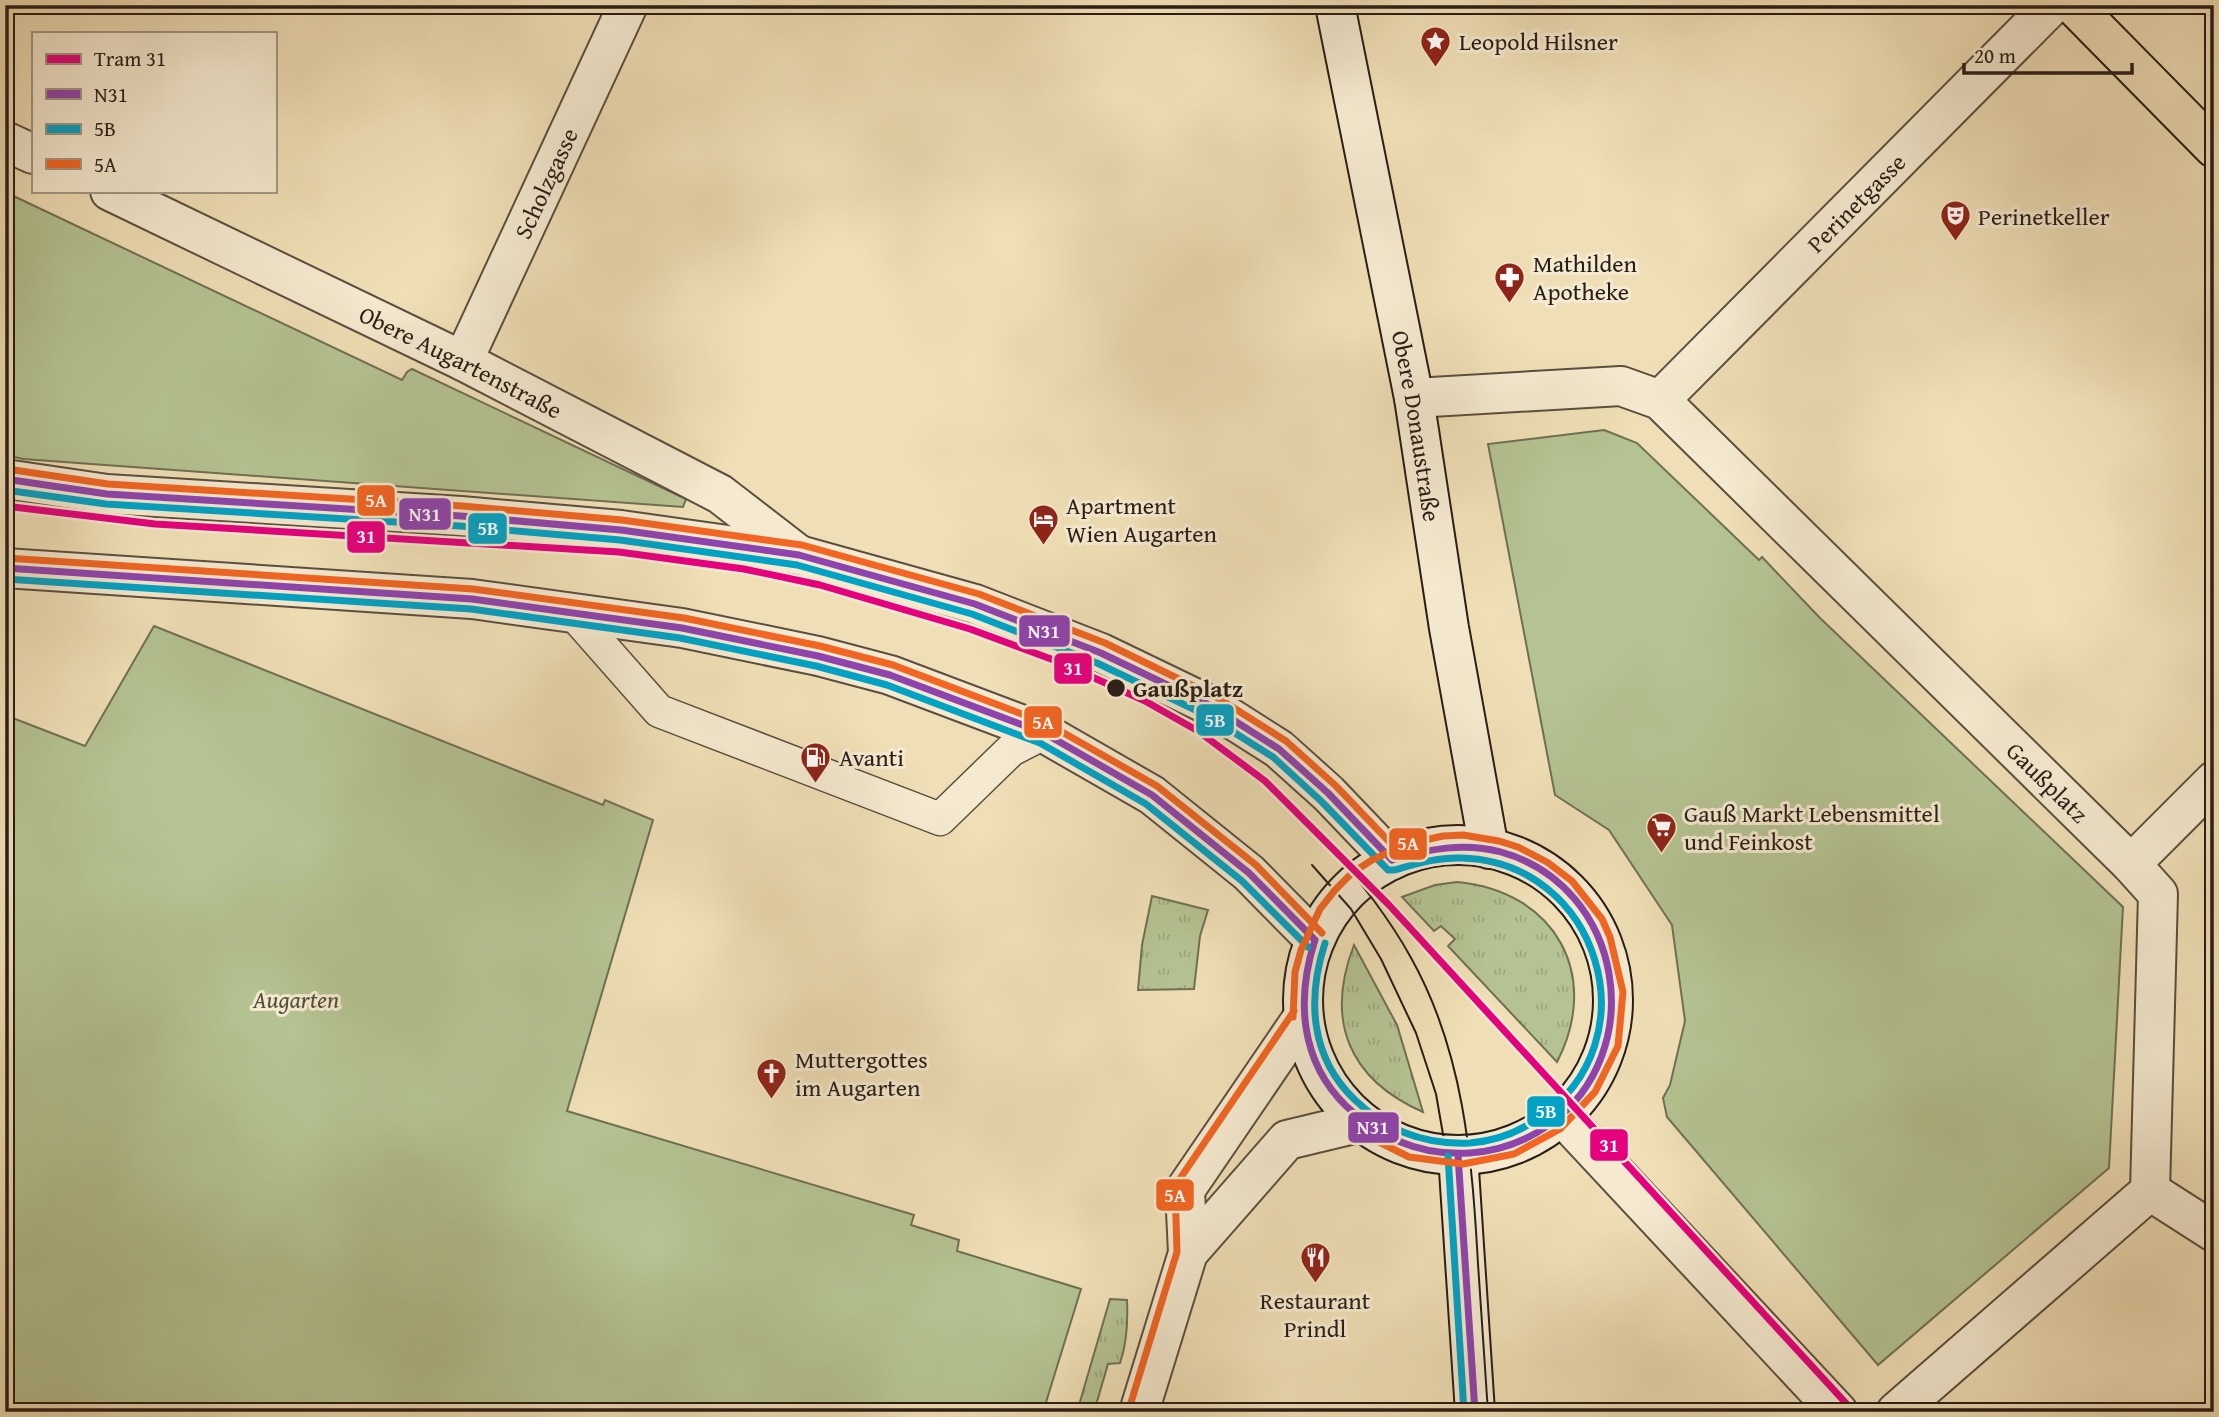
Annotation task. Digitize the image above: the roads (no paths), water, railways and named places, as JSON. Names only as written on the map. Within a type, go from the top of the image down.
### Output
[{"type":"main road","points":[[2073,5],[2214,148]]},
{"type":"street","name":"Scholzgasse","points":[[463,361],[628,5]]},
{"type":"street","name":"Obere Donaustraße","points":[[1335,5],[1414,398],[1449,628],[1489,849]]},
{"type":"street","name":"Perinetgasse","points":[[1660,400],[2052,5]]},
{"type":"street","points":[[5,141],[32,154]]},
{"type":"street","name":"Obere Augartenstraße","points":[[112,192],[463,361],[720,494],[799,555]]},
{"type":"street","name":"Gaußplatz","points":[[1414,398],[1621,386],[1660,400],[2131,864],[2158,894],[2150,1191]]},
{"type":"street","name":"Obere Augartenstraße","points":[[5,479],[107,494],[461,516],[621,530],[799,555],[975,604],[1101,653],[1213,707],[1279,750],[1328,793],[1392,860]]},
{"type":"street","points":[[5,568],[472,599],[682,628],[818,656],[890,675],[1044,733],[1172,809],[1249,873],[1315,940]]},
{"type":"street","points":[[2131,864],[2214,781]]},
{"type":"street","points":[[1449,846],[1489,849],[1531,864],[1568,891],[1583,908],[1595,928],[1610,971],[1612,1016],[1601,1060],[1590,1080],[1561,1115],[1544,1129],[1503,1148],[1480,1154],[1458,1155],[1421,1150],[1380,1135],[1334,1094],[1322,1076],[1310,1048],[1303,1017],[1304,978],[1323,923],[1343,896],[1359,881],[1392,860],[1430,848],[1449,846]]},
{"type":"street","points":[[1139,1412],[1188,1254],[1185,1190],[1303,1017]]},
{"type":"street","points":[[1561,1115],[1838,1412]]},
{"type":"street","points":[[1188,1254],[1287,1140],[1363,1122]]},
{"type":"street","points":[[1458,1155],[1475,1412]]},
{"type":"street","points":[[1896,1412],[2150,1191],[2214,1232]]},
{"type":"lane","points":[[571,611],[659,711],[940,820],[1011,750],[1044,733]]},
{"type":"tram line","name":"31","points":[[5,506],[155,524],[619,552],[744,569],[820,585],[970,629],[1059,662],[1145,701],[1198,731],[1265,781],[1389,905],[1854,1412]]},
{"type":"tram line","points":[[1333,849],[1384,914],[1410,956],[1443,1029],[1454,1067],[1472,1185],[1488,1412]]},
{"type":"tram line","points":[[1312,865],[1351,909],[1381,959],[1416,1033],[1436,1094],[1448,1184],[1463,1412]]},
{"type":"place","name":"Leopold Hilsner","points":[[1436,68]]},
{"type":"place","name":"Perinetkeller","points":[[1955,243]]},
{"type":"place","name":"Mathilden Apotheke","points":[[1510,304]]},
{"type":"place","name":"Apartment Wien Augarten","points":[[1043,546]]},
{"type":"place","name":"Gaußplatz","points":[[1116,688]]},
{"type":"place","name":"Avanti","points":[[816,784]]},
{"type":"place","name":"Gauß Markt Lebensmittel und Feinkost","points":[[1661,854]]},
{"type":"place","name":"Muttergottes im Augarten","points":[[772,1100]]},
{"type":"place","name":"Restaurant Prindl","points":[[1315,1285]]},
{"type":"park label","name":"Augarten","points":[[296,999]]}]
